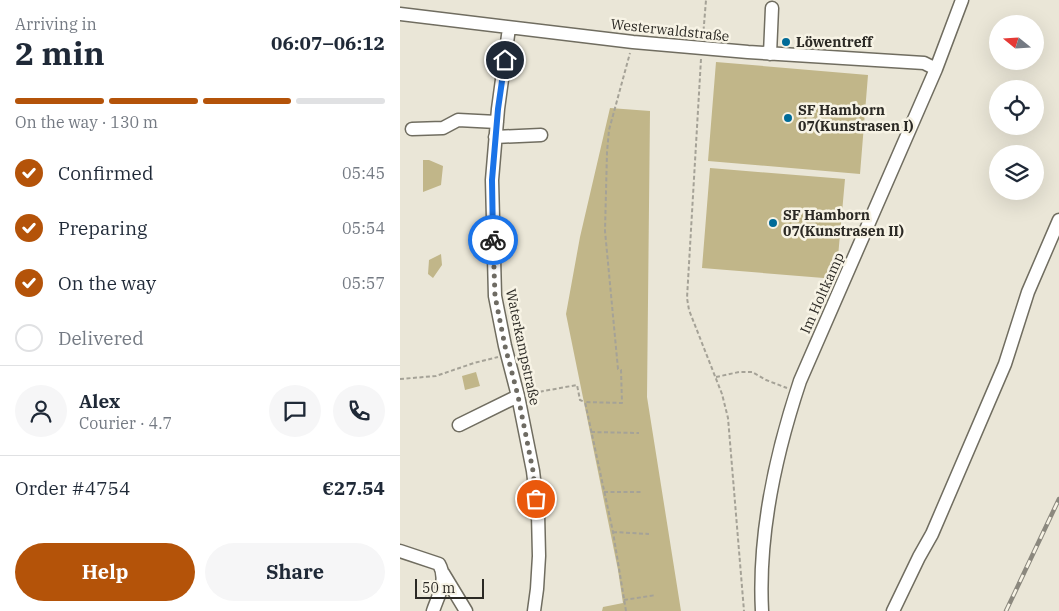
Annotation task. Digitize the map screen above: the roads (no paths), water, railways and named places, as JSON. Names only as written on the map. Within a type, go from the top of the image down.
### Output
[{"type":"street","name":"Im Holtkamp","points":[[762,611],[762,566],[768,515],[774,475],[787,419],[808,363],[936,69],[962,0]]},
{"type":"street","points":[[770,54],[772,8]]},
{"type":"street","name":"Westerwaldstraße","points":[[400,14],[633,42],[770,54],[924,64],[936,69]]},
{"type":"street","name":"Waterkampstraße","points":[[509,28],[495,137],[492,180],[495,296],[533,471],[538,514],[539,556],[534,611]]},
{"type":"street","points":[[412,129],[443,128],[458,120],[497,122]]},
{"type":"street","points":[[495,137],[541,135]]},
{"type":"street","points":[[893,611],[918,557],[932,534],[1005,364],[1028,292],[1059,220]]},
{"type":"street","points":[[459,424],[518,396]]},
{"type":"street","points":[[400,551],[439,564],[466,611]]},
{"type":"street","points":[[433,611],[443,584],[443,573]]},
{"type":"railway","points":[[1006,611],[1059,499]]},
{"type":"place","name":"Löwentreff","points":[[786,42]]},
{"type":"place","name":"SF Hamborn 07(Kunstrasen I)","points":[[788,118]]},
{"type":"place","name":"SF Hamborn 07(Kunstrasen II)","points":[[773,223]]}]
